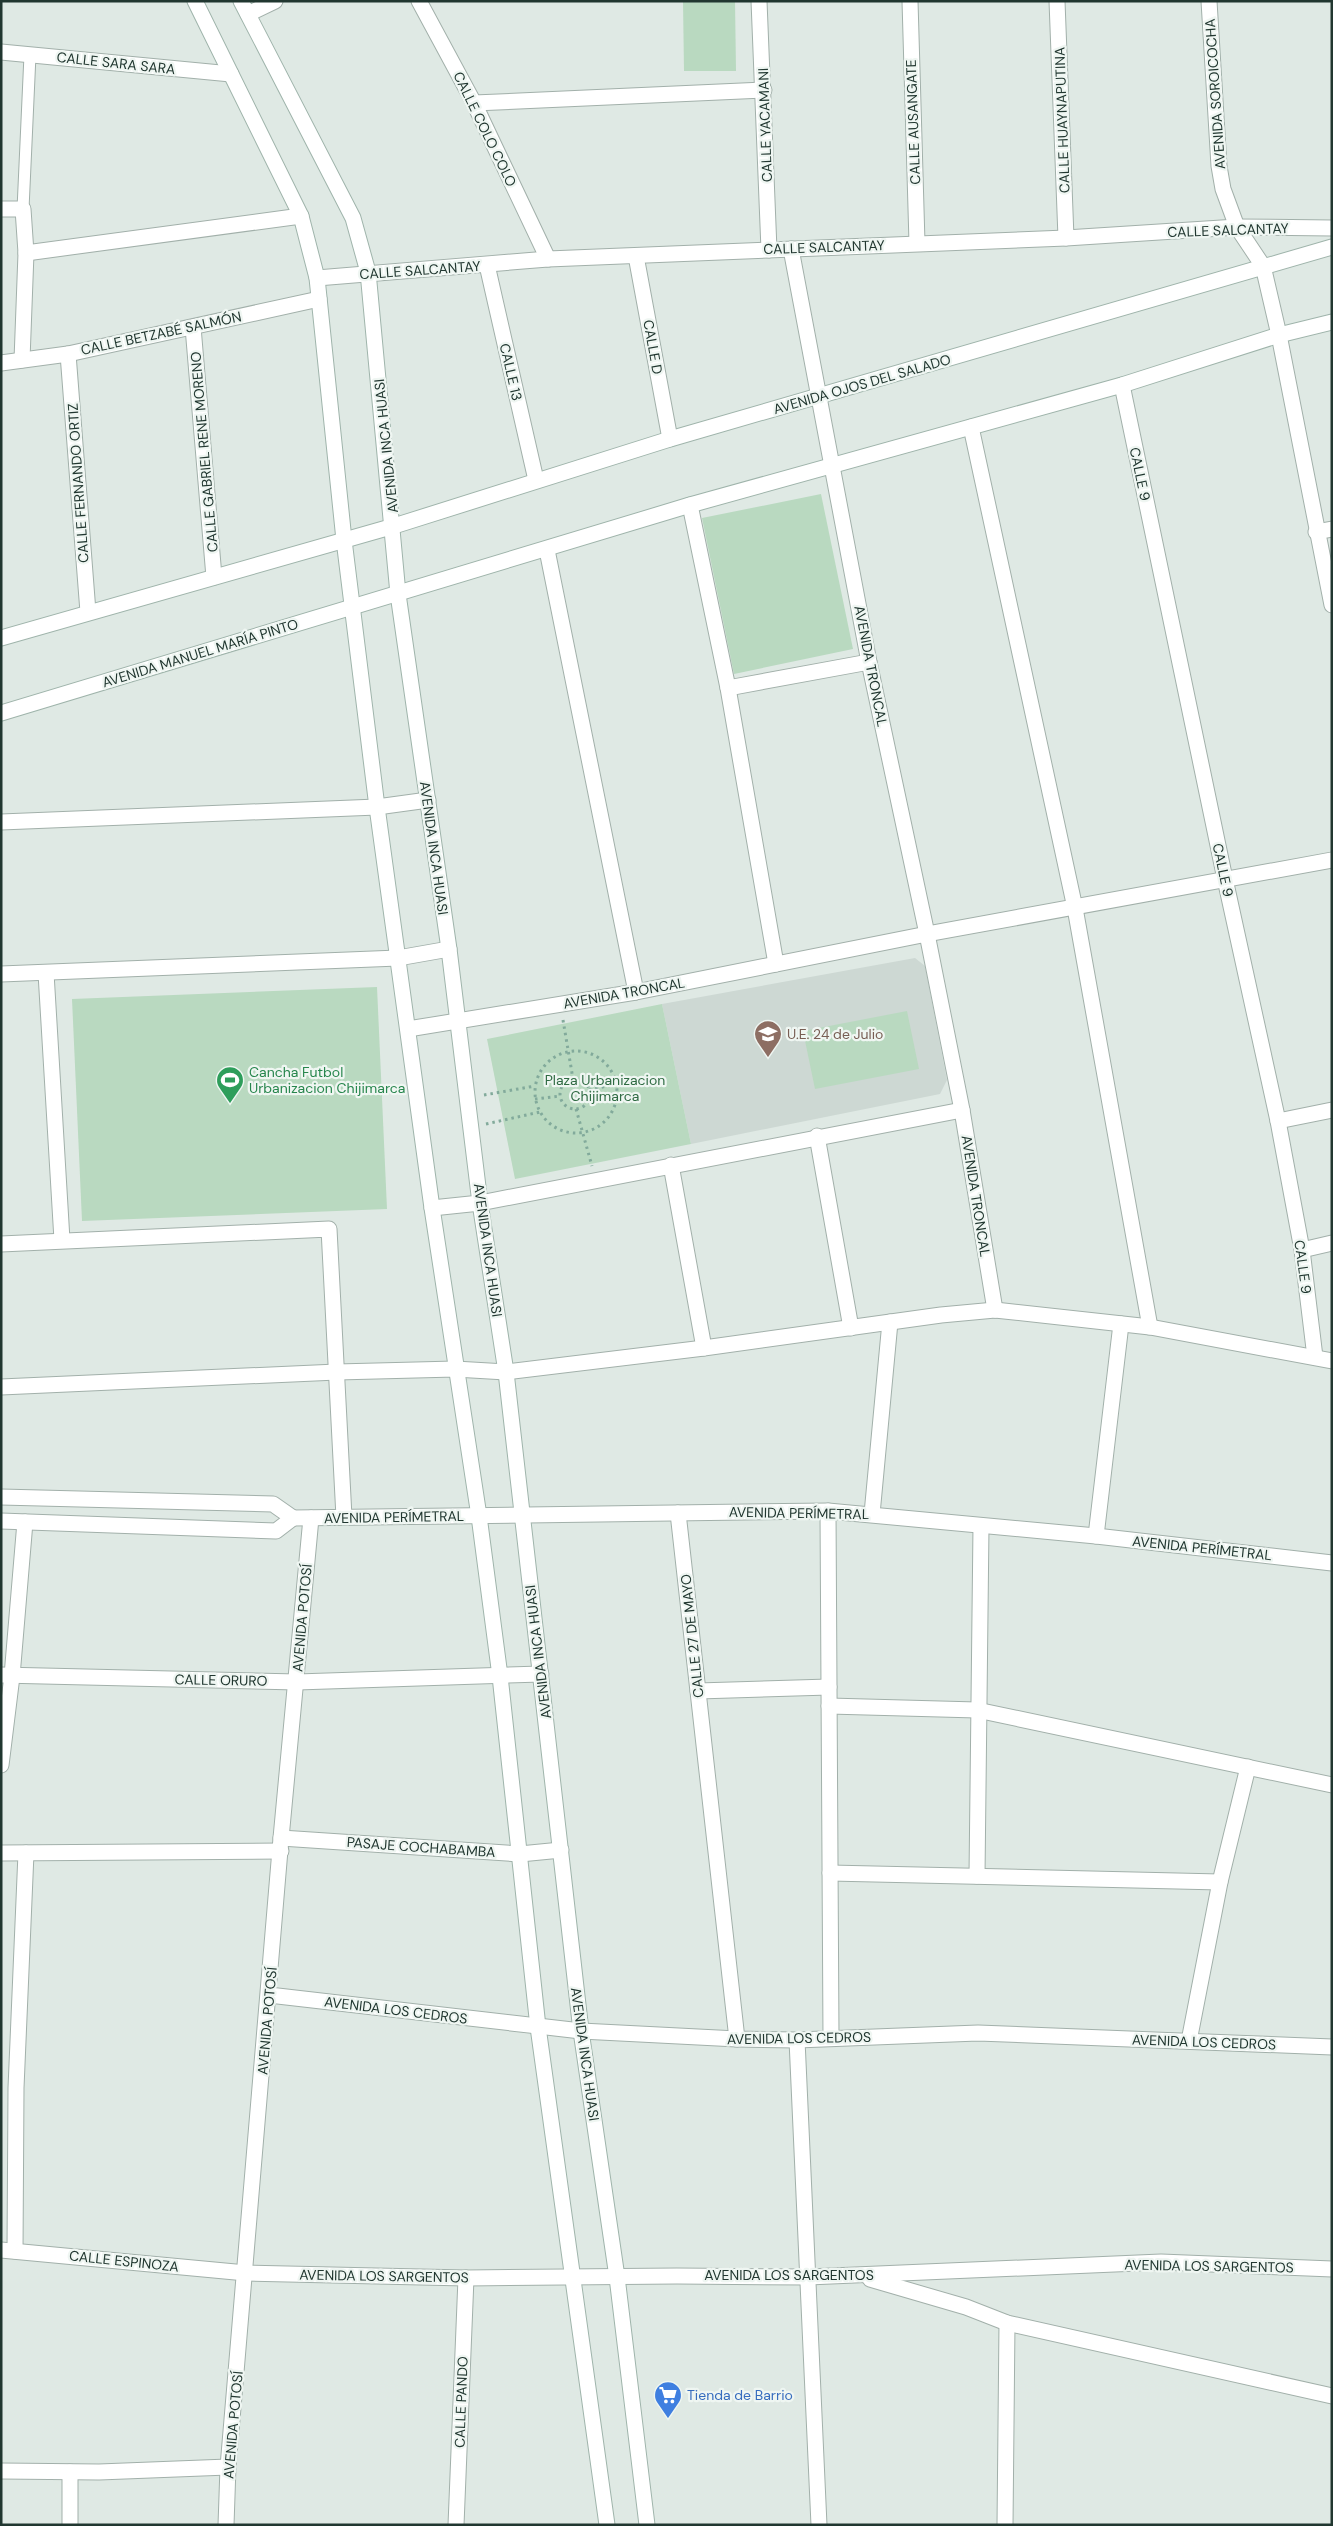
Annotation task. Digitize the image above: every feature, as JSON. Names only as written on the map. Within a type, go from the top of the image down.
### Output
[{"type":"street","points":[[194,1],[301,216],[320,299],[344,540],[377,807],[455,1369],[480,1516],[500,1676],[538,2027],[607,2525]]},
{"type":"street","points":[[245,8],[275,1]]},
{"type":"street","name":"CALLE COLO COLO","points":[[419,1],[474,103],[548,260]]},
{"type":"street","name":"CALLE YACAMANI","points":[[759,1],[764,90],[768,250]]},
{"type":"street","name":"CALLE AUSANGATE","points":[[910,1],[917,243]]},
{"type":"street","name":"CALLE HUAYNAPUTINA","points":[[1057,1],[1066,238]]},
{"type":"street","name":"AVENIDA SOROICOCHA","points":[[1209,1],[1219,166],[1223,189],[1237,228],[1263,266]]},
{"type":"street","name":"AVENIDA INCA HUASI","points":[[245,8],[353,218],[368,272],[394,526],[398,594],[449,949],[480,1203],[506,1372],[520,1514],[541,1674],[581,2031],[617,2277],[647,2525]]},
{"type":"street","name":"CALLE SARA SARA","points":[[1,52],[232,74]]},
{"type":"street","points":[[474,103],[764,90]]},
{"type":"street","points":[[1,208],[23,209],[26,253],[22,360]]},
{"type":"street","points":[[26,253],[301,216]]},
{"type":"street","name":"CALLE SALCANTAY","points":[[316,278],[368,272],[548,260],[1066,238],[1237,228],[1332,228]]},
{"type":"street","name":"AVENIDA OJOS DEL SALADO","points":[[394,526],[670,439],[1332,247]]},
{"type":"street","name":"AVENIDA TRONCAL","points":[[790,249],[869,662],[927,934],[962,1110],[994,1310]]},
{"type":"street","name":"CALLE D","points":[[636,256],[670,439]]},
{"type":"street","name":"CALLE 13","points":[[487,265],[536,480]]},
{"type":"street","points":[[1263,266],[1279,335],[1316,532],[1332,605]]},
{"type":"street","name":"CALLE BETZABÉ SALMÓN","points":[[1,363],[68,354],[320,299]]},
{"type":"street","points":[[398,594],[690,505],[1122,385],[1279,335],[1332,322]]},
{"type":"street","name":"CALLE GABRIEL RENE MORENO","points":[[193,327],[214,578]]},
{"type":"street","name":"CALLE FERNANDO ORTIZ","points":[[68,354],[88,612]]},
{"type":"street","name":"CALLE 9","points":[[1122,385],[1225,879],[1278,1121],[1302,1250],[1315,1357]]},
{"type":"street","points":[[971,428],[1075,908],[1150,1327]]},
{"type":"street","points":[[690,505],[728,688],[776,964]]},
{"type":"street","points":[[1,638],[394,526]]},
{"type":"street","points":[[1316,532],[1332,529]]},
{"type":"street","points":[[547,550],[636,992]]},
{"type":"street","name":"AVENIDA MANUEL MARÍA PINTO","points":[[1,713],[398,594]]},
{"type":"street","points":[[728,688],[869,662]]},
{"type":"street","points":[[1,822],[377,807],[428,800]]},
{"type":"street","name":"AVENIDA TRONCAL","points":[[408,1029],[636,992],[927,934],[1332,860]]},
{"type":"street","points":[[1,974],[398,958],[449,949]]},
{"type":"street","points":[[46,973],[62,1240]]},
{"type":"street","points":[[432,1208],[480,1203],[817,1136],[962,1110]]},
{"type":"street","points":[[1278,1121],[1332,1110]]},
{"type":"street","points":[[817,1136],[851,1328]]},
{"type":"street","points":[[671,1165],[704,1348]]},
{"type":"street","points":[[1,1244],[329,1229],[344,1517]]},
{"type":"street","points":[[1302,1250],[1332,1243]]},
{"type":"street","points":[[1,1387],[337,1372],[455,1369],[506,1372],[704,1348],[972,1311],[994,1310],[1150,1327],[1332,1361]]},
{"type":"street","points":[[872,1514],[890,1322]]},
{"type":"street","points":[[1096,1536],[1121,1324]]},
{"type":"street","points":[[1,1498],[273,1504],[293,1518],[276,1531],[1,1521]]},
{"type":"street","points":[[828,1511],[831,2038]]},
{"type":"street","name":"AVENIDA PERÍMETRAL","points":[[293,1518],[828,1511],[1096,1536],[1332,1563]]},
{"type":"street","name":"CALLE 27 DE MAYO","points":[[678,1513],[738,2039]]},
{"type":"street","name":"AVENIDA POTOSÍ","points":[[226,2525],[228,2467],[311,1518]]},
{"type":"street","points":[[1,1765],[7,1675],[25,1522]]},
{"type":"street","points":[[978,1876],[981,1526]]},
{"type":"street","name":"CALLE ORURO","points":[[7,1675],[296,1682],[541,1674]]},
{"type":"street","points":[[698,1691],[829,1687]]},
{"type":"street","points":[[829,1706],[978,1710],[1332,1785]]},
{"type":"street","points":[[1189,2041],[1220,1882],[1248,1767]]},
{"type":"street","name":"PASAJE COCHABAMBA","points":[[1,1853],[281,1844],[520,1854],[561,1850]]},
{"type":"street","points":[[8,2250],[9,2088],[26,1853]]},
{"type":"street","points":[[830,1873],[1220,1882]]},
{"type":"street","name":"AVENIDA LOS CEDROS","points":[[268,1995],[538,2027],[738,2039],[797,2040],[978,2033],[1332,2047]]},
{"type":"street","points":[[797,2040],[819,2525]]},
{"type":"street","name":"CALLE ESPINOZA","points":[[8,2250],[246,2273]]},
{"type":"street","name":"AVENIDA LOS SARGENTOS","points":[[246,2273],[466,2278],[808,2277],[1161,2262],[1332,2270]]},
{"type":"street","points":[[859,2276],[966,2307],[1007,2323],[1332,2396]]},
{"type":"street","name":"CALLE PANDO","points":[[456,2525],[466,2278]]},
{"type":"street","points":[[1004,2525],[1007,2323]]},
{"type":"street","points":[[1,2471],[70,2472],[228,2467]]},
{"type":"street","points":[[70,2472],[70,2525]]},
{"type":"lane","points":[[23,209],[30,55]]},
{"type":"path","points":[[561,1004],[573,1079]]},
{"type":"path","points":[[569,1051],[595,1056],[605,1064],[616,1084],[616,1101],[611,1114],[601,1124],[582,1132],[561,1130],[549,1123],[540,1112],[535,1098],[535,1086],[539,1073],[546,1063],[557,1055],[569,1051]]},
{"type":"path","points":[[573,1079],[582,1081],[589,1090],[587,1102],[576,1109],[566,1106],[560,1096],[564,1084],[573,1079]]},
{"type":"path","points":[[589,1090],[616,1084]]},
{"type":"path","points":[[467,1098],[535,1086]]},
{"type":"path","points":[[535,1098],[560,1096]]},
{"type":"path","points":[[576,1109],[594,1180]]},
{"type":"path","points":[[471,1128],[540,1112]]},
{"type":"shaded area","points":[[915,958],[925,966],[947,1080],[940,1094],[691,1144],[662,1004]]},
{"type":"green space","points":[[683,1],[735,1],[736,71],[684,71]]},
{"type":"green space","points":[[821,494],[853,649],[734,674],[702,518]]},
{"type":"green space","name":"Cancha Futbol Urbanizacion Chijimarca","points":[[377,987],[387,1209],[82,1221],[72,999]]},
{"type":"green space","name":"Plaza Urbanizacion Chijimarca","points":[[662,1004],[691,1144],[515,1179],[487,1039]]},
{"type":"green space","points":[[907,1011],[919,1069],[815,1089],[803,1031]]},
{"type":"place","name":"U.E. 24 de Julio","points":[[768,1058]]},
{"type":"place","name":"Cancha Futbol Urbanizacion Chijimarca","points":[[230,1104]]},
{"type":"place","name":"Tienda de Barrio","points":[[668,2419]]}]
